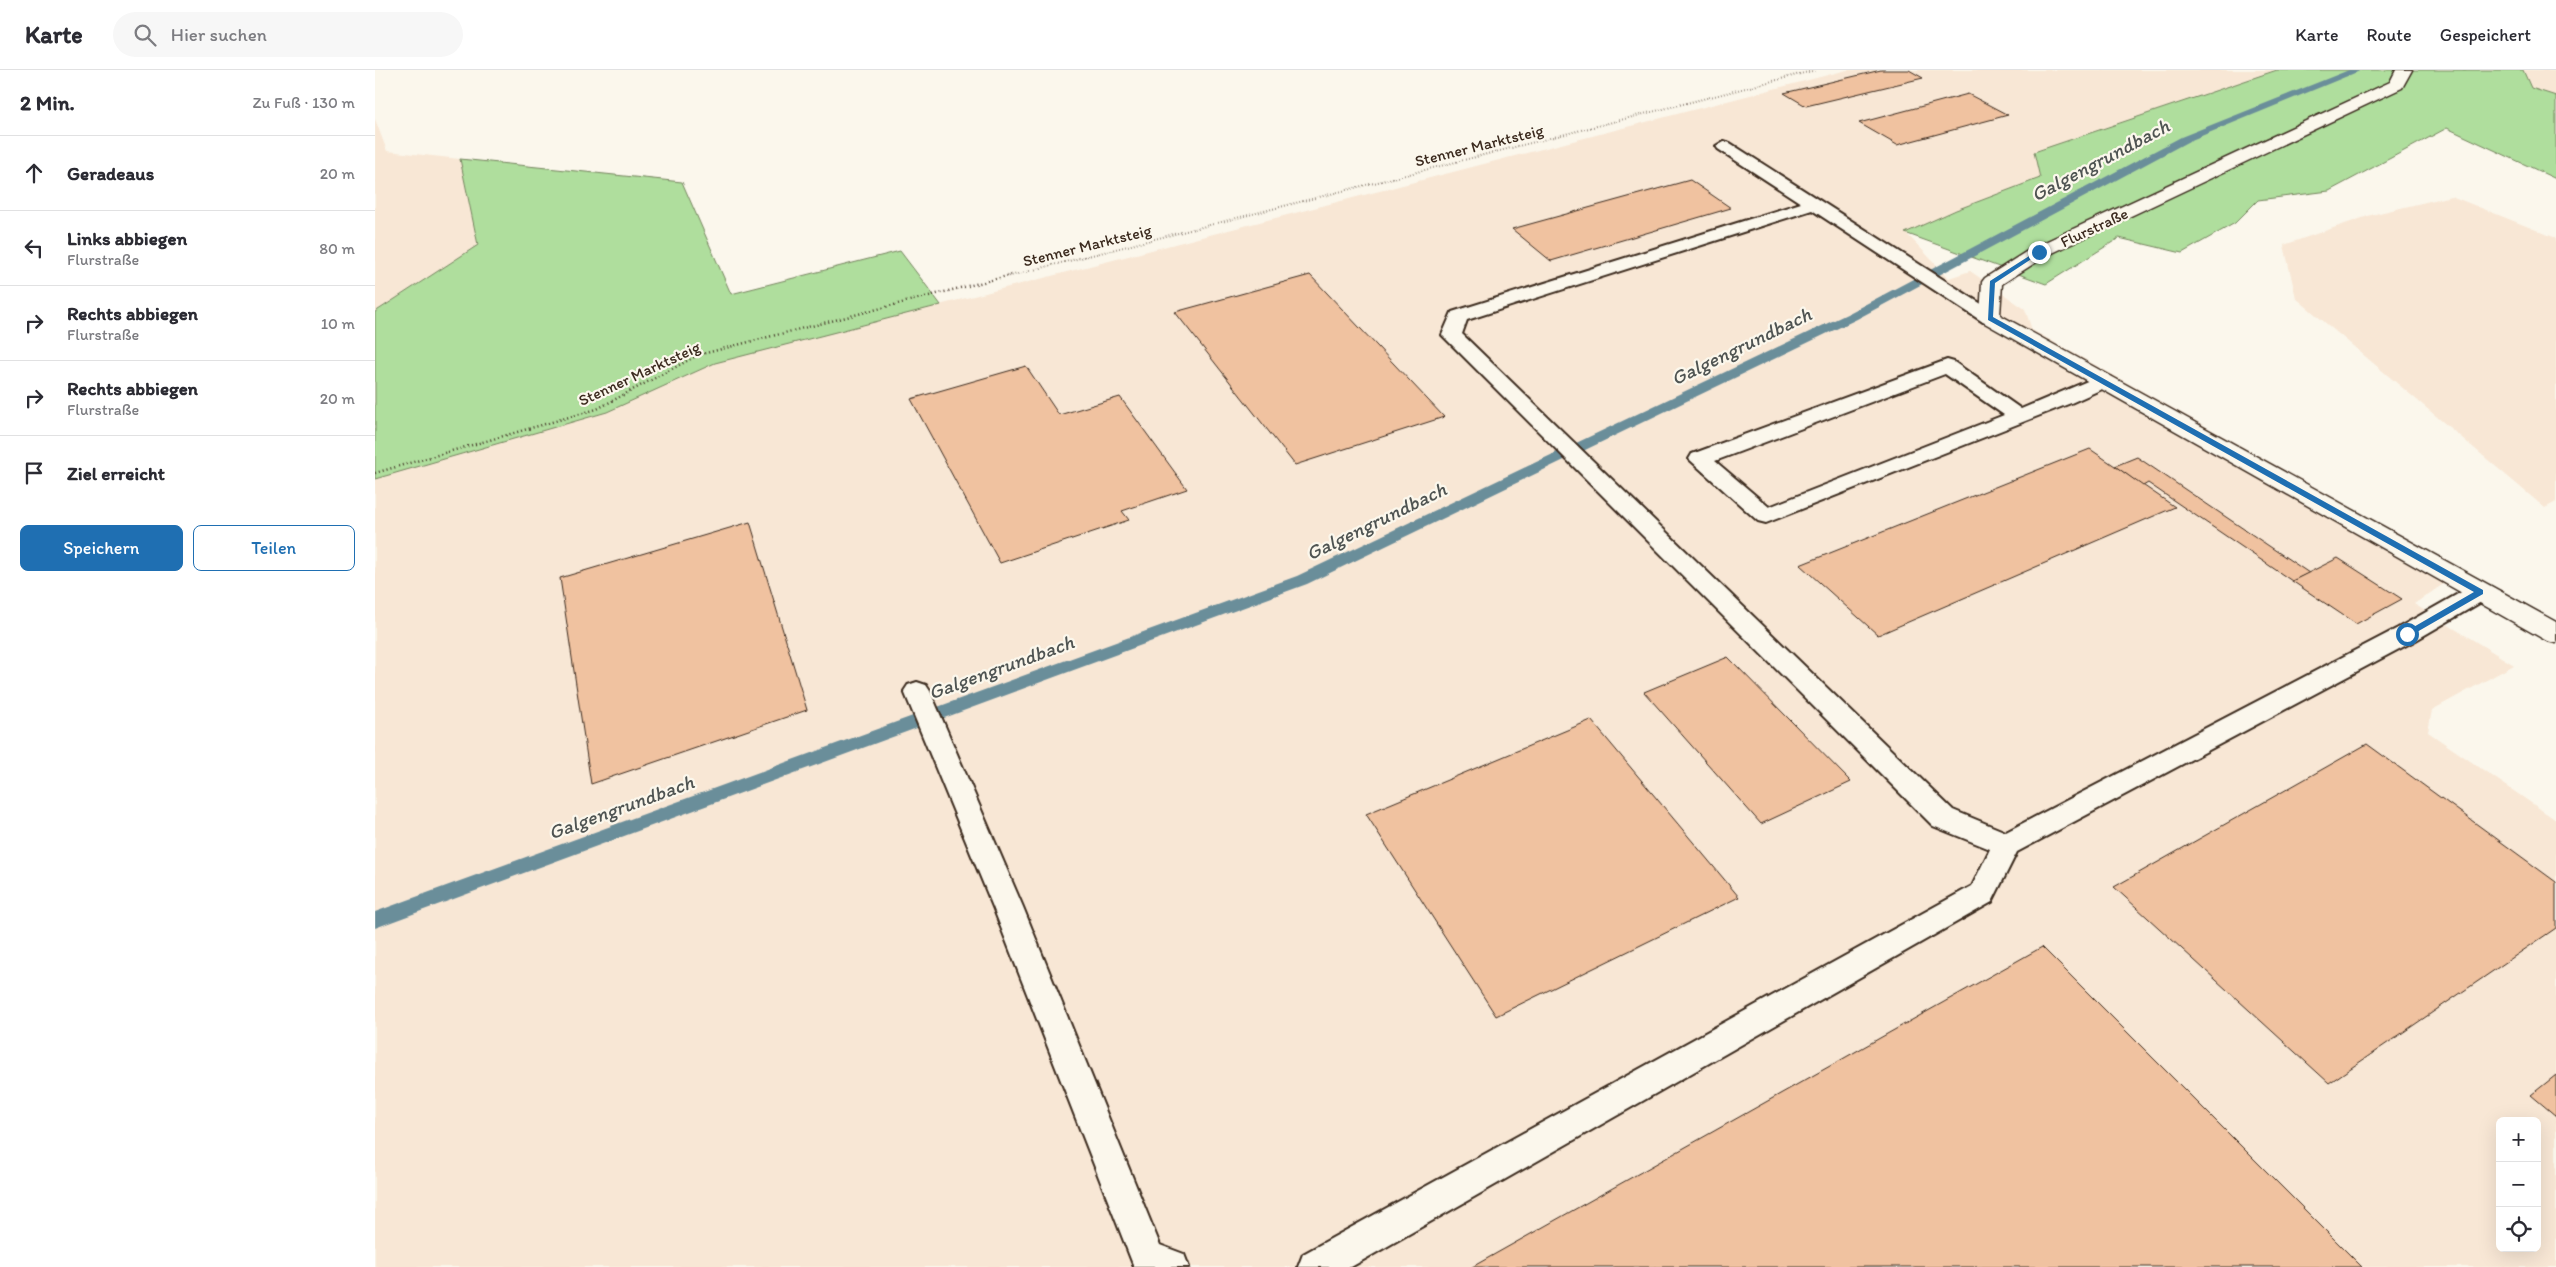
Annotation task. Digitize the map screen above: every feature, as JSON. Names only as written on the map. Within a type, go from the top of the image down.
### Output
[{"type":"street","name":"Flurstraße","points":[[1990,318],[1992,282],[2039,252],[2396,84],[2404,70]]},
{"type":"street","points":[[1990,318],[2556,634]]},
{"type":"lane","points":[[1724,146],[1990,318]]},
{"type":"lane","points":[[1814,204],[1459,316],[1453,335],[1943,818],[2007,844]]},
{"type":"lane","points":[[2018,416],[1947,366],[1700,459],[1766,516],[2018,416],[2104,381]]},
{"type":"lane","points":[[1316,1267],[1982,894],[2007,844],[2407,634],[2480,592]]},
{"type":"lane","points":[[917,690],[1008,907],[1148,1258],[1171,1267]]},
{"type":"path","name":"Stenner Marktsteig","points":[[375,473],[597,409],[698,355],[1816,70]]},
{"type":"shaded area","points":[[1847,70],[2277,70],[2034,152],[2040,178],[1956,210],[1906,233],[1949,278],[1970,271],[2025,309],[2032,330],[2464,570],[2414,604],[2514,665],[2432,710],[2428,732],[2556,820],[2556,1267],[375,1267],[375,479],[607,412],[715,363]]},
{"type":"shaded area","points":[[2523,70],[2556,70],[2556,96],[2531,88]]},
{"type":"shaded area","points":[[375,119],[387,151],[460,159],[478,245],[375,312]]},
{"type":"shaded area","points":[[2451,196],[2556,238],[2556,502],[2545,508],[2296,298],[2284,245],[2371,215]]},
{"type":"green space","points":[[2277,70],[2523,70],[2531,88],[2556,96],[2556,179],[2447,128],[2329,191],[2258,200],[2235,223],[2182,253],[2119,238],[2046,284],[1905,233],[1956,210],[2040,178],[2034,152]]},
{"type":"green space","points":[[460,159],[682,182],[731,294],[900,251],[941,305],[715,363],[607,412],[375,479],[375,312],[478,245]]},
{"type":"building","points":[[1881,70],[1909,70],[1923,78],[1806,106],[1784,93]]},
{"type":"building","points":[[1968,94],[2008,115],[1897,145],[1859,123]]},
{"type":"building","points":[[1690,180],[1731,208],[1551,261],[1512,229]]},
{"type":"building","points":[[1310,275],[1444,417],[1295,465],[1175,312]]},
{"type":"building","points":[[1026,366],[1059,415],[1120,397],[1187,489],[1122,511],[1129,520],[1000,563],[911,399]]},
{"type":"building","points":[[2090,449],[2175,507],[1878,635],[1800,565]]},
{"type":"building","points":[[2137,457],[2309,573],[2292,581],[2148,483],[2143,486],[2115,466]]},
{"type":"building","points":[[750,522],[807,710],[591,784],[560,578]]},
{"type":"building","points":[[2338,558],[2402,599],[2356,624],[2292,581]]},
{"type":"building","points":[[1728,657],[1851,782],[1761,824],[1644,692]]},
{"type":"building","points":[[1591,720],[1739,897],[1496,1016],[1366,814]]},
{"type":"building","points":[[2367,744],[2556,882],[2556,928],[2329,1083],[2114,887]]},
{"type":"building","points":[[2042,947],[2362,1267],[1472,1267]]},
{"type":"building","points":[[2556,1075],[2556,1116],[2531,1095]]},
{"type":"waterway","name":"Galgengrundbach","points":[[375,920],[1302,580],[1853,316],[2185,139],[2357,70]]},
{"type":"route","points":[[2039,252],[1992,282],[1990,318],[2480,592],[2407,634]]}]
